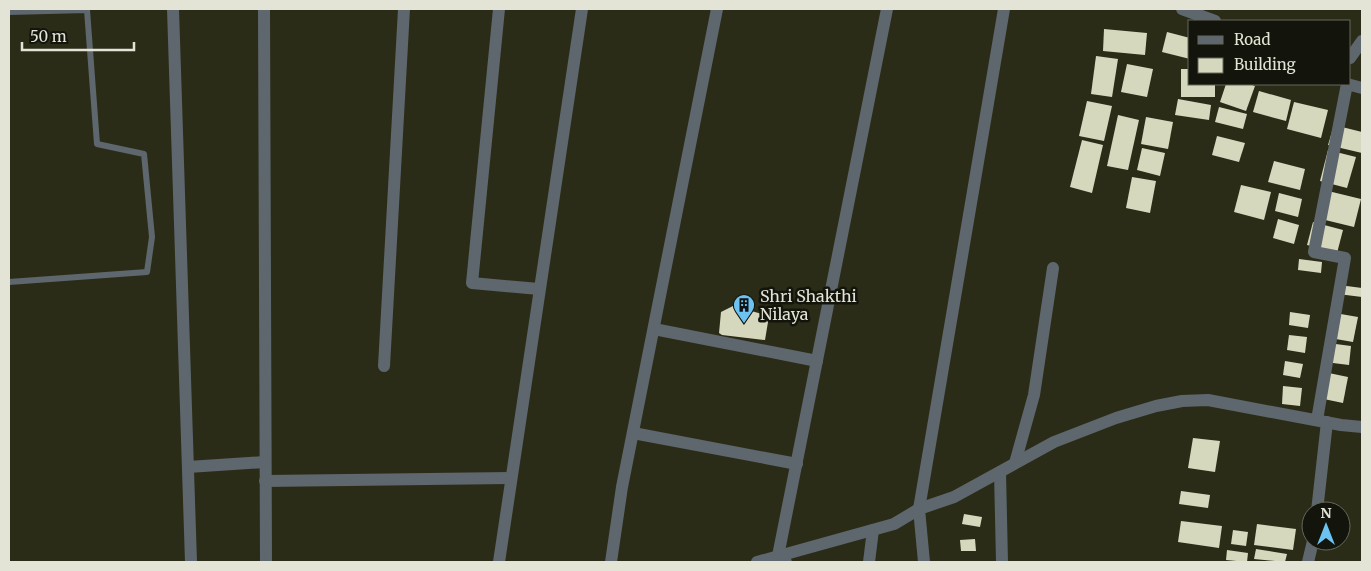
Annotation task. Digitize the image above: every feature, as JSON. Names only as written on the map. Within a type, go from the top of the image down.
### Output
[{"type":"street","points":[[174,9],[191,562]]},
{"type":"street","points":[[264,9],[266,562]]},
{"type":"street","points":[[384,366],[404,9]]},
{"type":"street","points":[[499,9],[472,283],[539,289]]},
{"type":"street","points":[[499,562],[582,9]]},
{"type":"street","points":[[611,562],[622,487],[717,9]]},
{"type":"street","points":[[782,559],[797,464],[887,9]]},
{"type":"street","points":[[924,562],[919,509],[1004,9]]},
{"type":"street","points":[[1182,9],[1212,20]]},
{"type":"street","points":[[1351,57],[1362,42]]},
{"type":"street","points":[[1317,501],[1322,421],[1345,258],[1314,252],[1347,85]]},
{"type":"street","points":[[1016,463],[1034,395],[1053,268]]},
{"type":"street","points":[[654,329],[817,361]]},
{"type":"street","points":[[757,562],[782,559],[894,524],[919,509],[954,497],[1054,442],[1116,418],[1182,400],[1208,400],[1362,427]]},
{"type":"street","points":[[633,432],[797,464]]},
{"type":"street","points":[[188,467],[265,462]]},
{"type":"street","points":[[1000,472],[1002,562]]},
{"type":"street","points":[[265,481],[511,478]]},
{"type":"street","points":[[869,562],[873,530]]},
{"type":"lane","points":[[9,12],[87,10],[97,144],[144,154],[152,237],[147,272],[9,282]]},
{"type":"building","points":[[1104,29],[1147,33],[1145,55],[1103,51]]},
{"type":"building","points":[[1167,32],[1188,37],[1188,58],[1162,52]]},
{"type":"building","points":[[1096,56],[1118,59],[1112,97],[1091,94]]},
{"type":"building","points":[[1127,64],[1153,69],[1147,97],[1121,92]]},
{"type":"building","points":[[1181,69],[1188,69],[1188,85],[1215,85],[1215,97],[1181,97]]},
{"type":"building","points":[[1226,85],[1255,86],[1246,111],[1220,102]]},
{"type":"building","points":[[1259,91],[1291,100],[1286,121],[1253,112]]},
{"type":"building","points":[[1178,99],[1211,105],[1209,120],[1175,115]]},
{"type":"building","points":[[1087,101],[1112,106],[1104,141],[1079,136]]},
{"type":"building","points":[[1294,102],[1328,110],[1321,138],[1287,129]]},
{"type":"building","points":[[1219,107],[1247,114],[1243,129],[1215,122]]},
{"type":"building","points":[[1118,115],[1139,120],[1128,170],[1107,166]]},
{"type":"building","points":[[1146,117],[1173,122],[1168,149],[1141,144]]},
{"type":"building","points":[[1334,125],[1362,132],[1362,153],[1328,145]]},
{"type":"building","points":[[1217,136],[1245,143],[1239,162],[1212,155]]},
{"type":"building","points":[[1082,140],[1103,145],[1092,193],[1070,187]]},
{"type":"building","points":[[1142,148],[1165,153],[1160,176],[1137,170]]},
{"type":"building","points":[[1328,150],[1356,157],[1347,188],[1320,181]]},
{"type":"building","points":[[1274,161],[1305,169],[1300,190],[1268,182]]},
{"type":"building","points":[[1132,177],[1156,181],[1150,213],[1126,208]]},
{"type":"building","points":[[1241,185],[1271,192],[1264,220],[1234,212]]},
{"type":"building","points":[[1324,190],[1361,199],[1354,227],[1317,218]]},
{"type":"building","points":[[1279,193],[1302,199],[1298,217],[1275,211]]},
{"type":"building","points":[[1278,219],[1299,225],[1294,244],[1273,238]]},
{"type":"building","points":[[1313,222],[1343,230],[1337,253],[1307,245]]},
{"type":"building","points":[[1299,259],[1322,262],[1321,273],[1298,270]]},
{"type":"building","points":[[1339,285],[1362,288],[1362,297],[1338,294]]},
{"type":"building","name":"Shri Shakthi Nilaya","points":[[733,306],[769,316],[765,340],[722,335],[719,333],[721,312]]},
{"type":"building","points":[[1290,312],[1310,315],[1308,328],[1289,325]]},
{"type":"building","points":[[1335,313],[1358,317],[1353,342],[1330,338]]},
{"type":"building","points":[[1289,335],[1307,337],[1305,353],[1287,350]]},
{"type":"building","points":[[1328,343],[1351,346],[1349,365],[1325,362]]},
{"type":"building","points":[[1285,361],[1303,364],[1300,378],[1283,375]]},
{"type":"building","points":[[1324,372],[1348,377],[1343,403],[1319,398]]},
{"type":"building","points":[[1283,386],[1302,388],[1300,406],[1282,404]]},
{"type":"building","points":[[1193,438],[1220,441],[1215,472],[1188,468]]},
{"type":"building","points":[[1181,491],[1210,495],[1208,508],[1179,504]]},
{"type":"building","points":[[964,514],[982,517],[980,527],[962,524]]},
{"type":"building","points":[[1181,521],[1222,526],[1219,548],[1178,542]]},
{"type":"building","points":[[1257,524],[1296,529],[1293,550],[1254,545]]},
{"type":"building","points":[[1233,530],[1248,532],[1246,546],[1231,544]]},
{"type":"building","points":[[975,539],[976,551],[961,551],[960,540]]},
{"type":"building","points":[[1256,549],[1287,554],[1285,562],[1254,559]]},
{"type":"building","points":[[1227,550],[1248,553],[1247,562],[1226,560]]},
{"type":"place","name":"Shri Shakthi Nilaya","points":[[744,324]]}]
